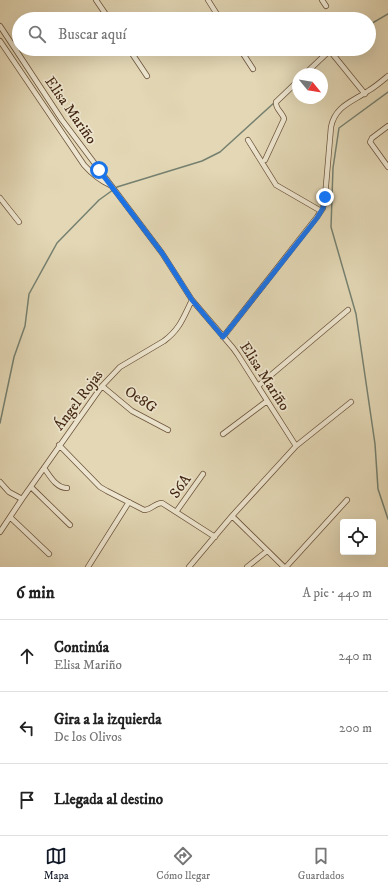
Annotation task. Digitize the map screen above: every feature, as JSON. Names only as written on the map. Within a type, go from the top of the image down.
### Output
[{"type":"street","points":[[96,0],[104,12]]},
{"type":"street","points":[[208,0],[216,12]]},
{"type":"street","points":[[322,0],[326,6]]},
{"type":"street","name":"Elisa Mariño","points":[[0,26],[12,44]]},
{"type":"street","name":"Elisa Mariño","points":[[0,41],[67,141],[91,173],[104,182],[112,185]]},
{"type":"street","name":"Elisa Mariño","points":[[20,56],[62,120],[162,253],[192,300],[238,355],[296,446]]},
{"type":"street","points":[[134,56],[147,76]]},
{"type":"street","points":[[245,56],[253,69]]},
{"type":"street","points":[[311,68],[324,56]]},
{"type":"street","points":[[334,56],[365,94]]},
{"type":"street","points":[[223,337],[321,211],[325,197],[332,121],[335,115],[343,106],[365,94],[388,76]]},
{"type":"street","points":[[265,160],[284,119],[276,102],[292,86]]},
{"type":"street","points":[[387,167],[370,142],[372,138],[388,126]]},
{"type":"street","points":[[67,141],[74,135]]},
{"type":"street","points":[[248,140],[276,185],[321,211]]},
{"type":"street","points":[[0,198],[19,222]]},
{"type":"street","name":"Ángel Rojas","points":[[0,532],[102,386],[120,367],[171,336],[178,328],[192,300]]},
{"type":"street","points":[[258,386],[348,310]]},
{"type":"street","name":"Oe8G","points":[[102,386],[136,413],[168,430]]},
{"type":"street","points":[[223,434],[267,401]]},
{"type":"street","points":[[189,567],[232,516],[296,446],[351,402]]},
{"type":"street","points":[[59,446],[100,487],[146,510],[160,503],[215,537]]},
{"type":"street","points":[[44,468],[57,485],[67,488]]},
{"type":"street","name":"S6A","points":[[176,512],[203,474]]},
{"type":"street","points":[[0,482],[9,492],[22,499]]},
{"type":"street","points":[[31,487],[70,525]]},
{"type":"street","points":[[232,516],[285,567],[347,500]]},
{"type":"street","points":[[88,567],[129,502]]},
{"type":"street","points":[[10,517],[49,554]]},
{"type":"street","points":[[247,567],[267,551]]},
{"type":"waterway","points":[[376,21],[388,14]]},
{"type":"waterway","points":[[388,92],[339,128],[333,168],[331,227],[356,314],[375,444],[378,489],[388,519]]},
{"type":"waterway","points":[[0,423],[14,357],[25,326],[29,294],[57,243],[99,200],[117,187],[202,161],[220,152],[275,102]]},
{"type":"route","points":[[99,170],[112,185],[162,253],[192,300],[223,337],[317,218],[323,208],[325,197]]}]
